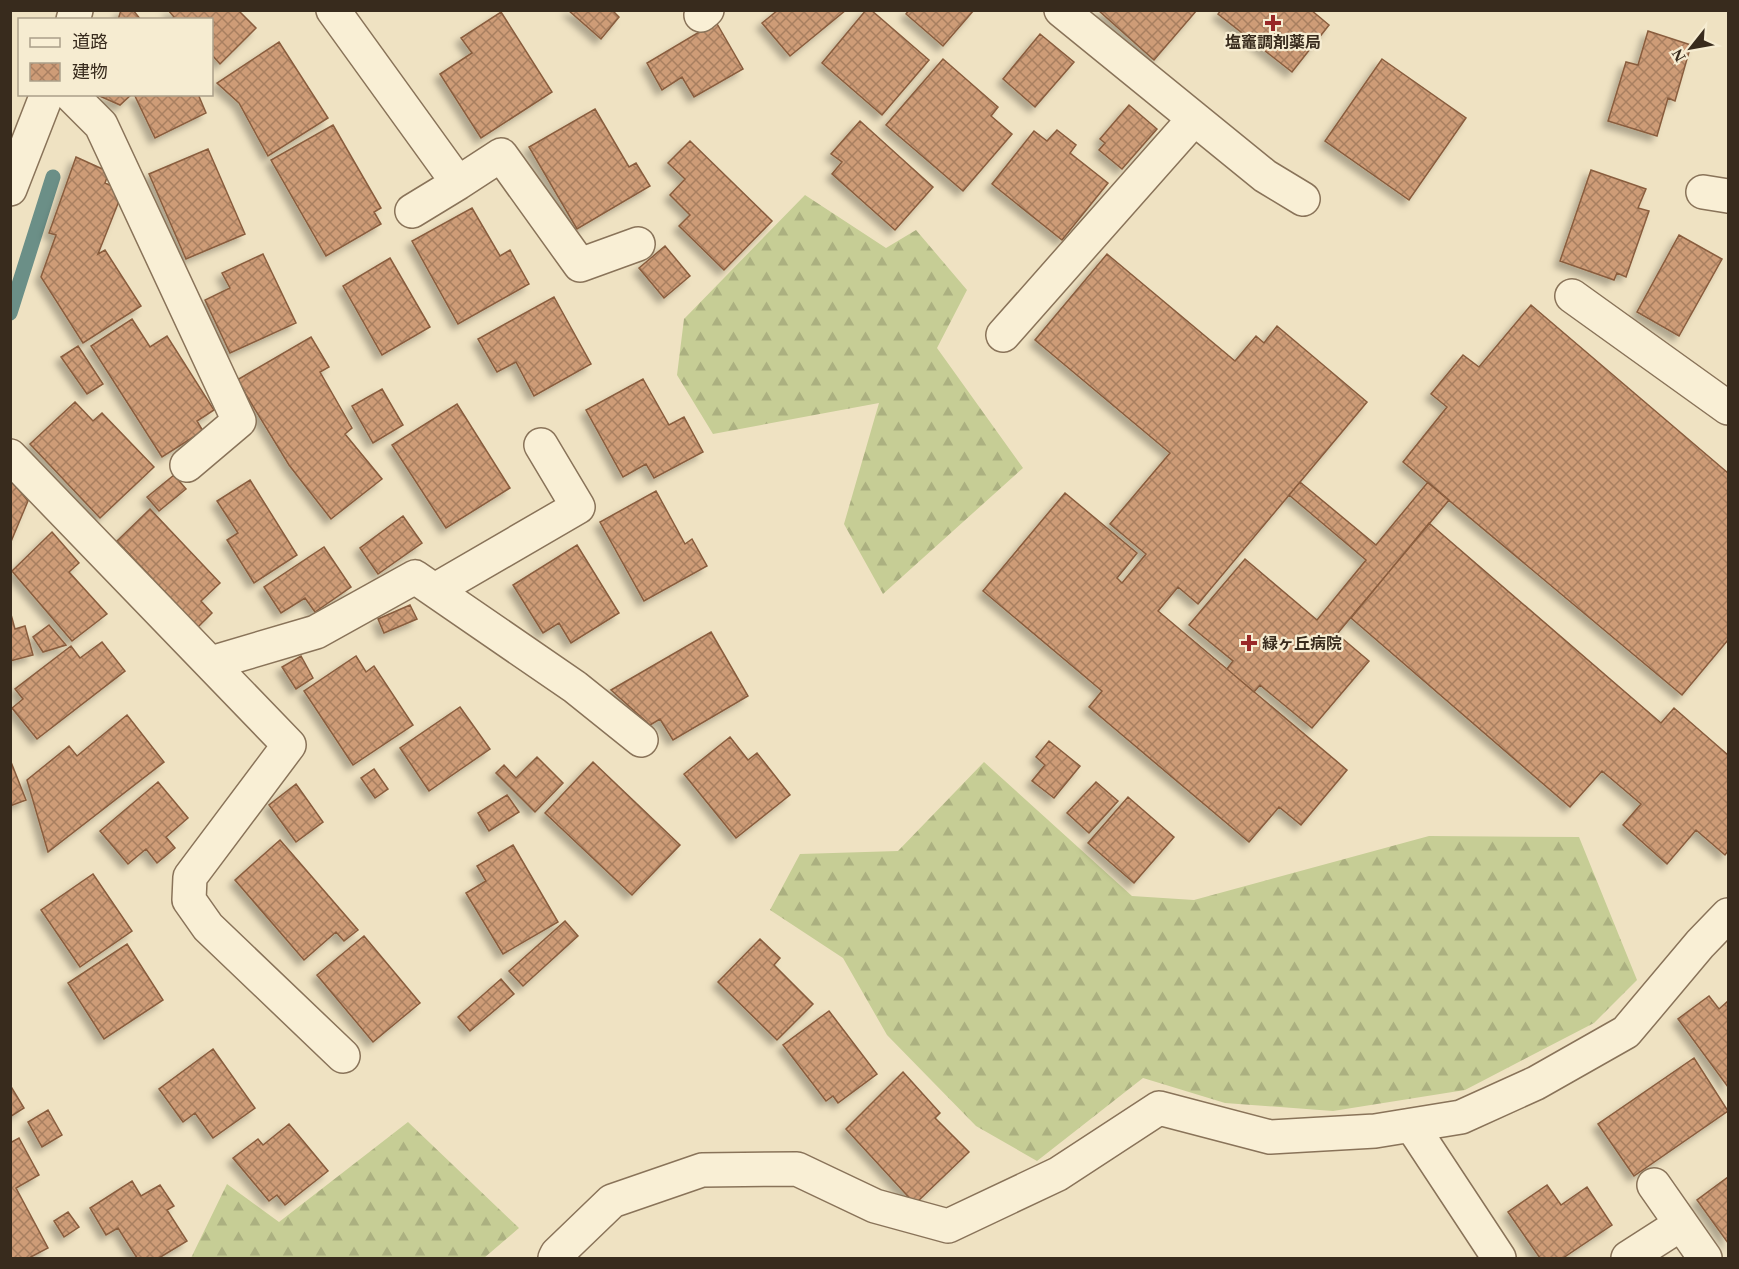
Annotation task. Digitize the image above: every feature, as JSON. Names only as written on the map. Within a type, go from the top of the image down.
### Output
[{"type":"street","points":[[333,10],[458,183]]},
{"type":"street","points":[[1061,10],[1264,176],[1303,199]]},
{"type":"street","points":[[10,189],[45,96]]},
{"type":"street","points":[[72,96],[101,125],[239,422],[187,465]]},
{"type":"street","points":[[1003,335],[1194,119]]},
{"type":"street","points":[[412,211],[501,155],[580,265],[638,244]]},
{"type":"street","points":[[1572,296],[1728,408]]},
{"type":"street","points":[[435,590],[578,507],[541,444]]},
{"type":"street","points":[[10,456],[289,745],[190,877],[189,900],[208,927],[343,1056]]},
{"type":"street","points":[[211,663],[316,632],[415,577],[575,687],[641,740]]},
{"type":"street","points":[[555,1258],[556,1254],[612,1201],[702,1170],[797,1169],[875,1206],[948,1226],[1058,1174],[1159,1108],[1270,1137],[1375,1131],[1461,1118],[1536,1083],[1626,1032],[1700,944],[1728,915]]},
{"type":"street","points":[[1412,1126],[1499,1258]]},
{"type":"street","points":[[1654,1185],[1704,1258]]},
{"type":"street","points":[[1628,1258],[1681,1224]]},
{"type":"green space","points":[[805,195],[886,248],[916,230],[967,290],[937,348],[1023,468],[883,594],[844,524],[879,403],[713,434],[677,375],[684,319]]},
{"type":"green space","points":[[984,762],[1132,896],[1194,900],[1429,836],[1579,837],[1637,980],[1594,1023],[1465,1090],[1333,1111],[1225,1103],[1143,1078],[1037,1161],[976,1126],[887,1035],[843,958],[770,910],[800,854],[898,851]]},
{"type":"green space","points":[[408,1122],[519,1228],[484,1258],[191,1258],[227,1184],[279,1222]]},
{"type":"building","points":[[121,10],[133,10],[139,18],[119,18]]},
{"type":"building","points":[[168,10],[238,10],[256,28],[220,64],[213,56],[213,18],[174,17]]},
{"type":"building","points":[[568,10],[612,10],[619,17],[601,39]]},
{"type":"building","points":[[778,10],[846,10],[790,56],[762,23]]},
{"type":"building","points":[[866,10],[871,10],[929,60],[882,115],[822,63]]},
{"type":"building","points":[[909,10],[974,10],[943,46],[906,14]]},
{"type":"building","points":[[1098,10],[1197,10],[1154,60]]},
{"type":"building","points":[[1221,10],[1311,10],[1329,25],[1292,72],[1218,14]]},
{"type":"building","points":[[501,12],[552,92],[481,138],[440,74],[472,53],[461,38]]},
{"type":"building","points":[[716,22],[743,69],[694,97],[682,77],[662,90],[647,63]]},
{"type":"building","points":[[1648,31],[1691,45],[1675,101],[1668,98],[1657,136],[1608,121],[1626,62],[1638,65]]},
{"type":"building","points":[[1040,34],[1074,62],[1035,107],[1003,79]]},
{"type":"building","points":[[279,42],[328,118],[268,156],[239,103],[217,83]]},
{"type":"building","points":[[943,59],[998,107],[991,116],[1012,134],[963,191],[886,125]]},
{"type":"building","points":[[1382,59],[1466,118],[1409,200],[1325,141]]},
{"type":"building","points":[[100,96],[130,96],[120,105]]},
{"type":"building","points":[[135,96],[199,96],[206,113],[155,138]]},
{"type":"building","points":[[1129,105],[1157,129],[1122,169],[1099,150],[1105,143],[1100,139]]},
{"type":"building","points":[[595,109],[629,167],[636,163],[650,186],[577,229],[529,147]]},
{"type":"building","points":[[860,121],[933,187],[895,230],[832,174],[842,162],[831,154]]},
{"type":"building","points":[[333,125],[381,208],[374,212],[381,224],[326,256],[271,160]]},
{"type":"building","points":[[1057,130],[1076,145],[1070,153],[1108,183],[1062,240],[992,184],[1034,131],[1047,141]]},
{"type":"building","points":[[690,141],[772,221],[724,270],[679,226],[690,215],[670,195],[685,179],[668,163]]},
{"type":"building","points":[[208,149],[245,234],[186,259],[149,174]]},
{"type":"building","points":[[76,157],[109,172],[105,183],[123,191],[98,254],[105,250],[141,306],[83,343],[41,277],[56,235],[49,233]]},
{"type":"building","points":[[1591,170],[1646,189],[1638,208],[1649,211],[1626,277],[1617,273],[1614,280],[1560,261]]},
{"type":"building","points":[[472,208],[500,256],[510,250],[529,284],[458,324],[412,241]]},
{"type":"building","points":[[1679,235],[1722,259],[1679,336],[1637,312]]},
{"type":"building","points":[[665,246],[690,276],[664,298],[639,268]]},
{"type":"building","points":[[263,254],[296,323],[230,353],[205,300],[230,288],[222,273]]},
{"type":"building","points":[[1107,254],[1235,361],[1256,336],[1264,343],[1277,326],[1367,402],[1198,604],[1178,587],[1158,611],[1347,770],[1301,825],[1279,807],[1249,842],[1089,707],[1102,691],[983,591],[1065,493],[1137,553],[1117,578],[1122,583],[1146,554],[1110,524],[1170,453],[1035,340]]},
{"type":"building","points":[[390,258],[430,327],[382,355],[343,286]]},
{"type":"building","points":[[554,297],[591,364],[534,396],[516,362],[497,372],[478,339]]},
{"type":"building","points":[[1531,305],[1728,473],[1728,640],[1682,695],[1403,462],[1447,407],[1431,394],[1463,355],[1479,367]]},
{"type":"building","points":[[132,319],[150,347],[167,336],[214,410],[197,421],[203,431],[162,457],[91,346]]},
{"type":"building","points":[[311,337],[329,367],[320,372],[352,428],[345,434],[382,479],[331,519],[289,465],[237,380]]},
{"type":"building","points":[[78,346],[103,384],[87,394],[61,357]]},
{"type":"building","points":[[643,379],[669,425],[684,417],[703,452],[654,478],[646,464],[623,477],[586,410]]},
{"type":"building","points":[[382,389],[403,425],[373,443],[352,406]]},
{"type":"building","points":[[75,402],[93,421],[102,413],[154,467],[100,518],[30,444]]},
{"type":"building","points":[[457,404],[510,488],[446,528],[392,445]]},
{"type":"building","points":[[174,475],[186,489],[159,511],[147,497]]},
{"type":"building","points":[[10,479],[28,501],[10,544]]},
{"type":"building","points":[[250,480],[297,555],[254,583],[227,540],[238,533],[217,501]]},
{"type":"building","points":[[1300,482],[1376,545],[1428,482],[1449,500],[1337,634],[1369,661],[1312,728],[1260,685],[1254,692],[1227,669],[1233,661],[1189,625],[1245,559],[1317,620],[1366,560],[1289,495]]},
{"type":"building","points":[[656,491],[685,544],[692,539],[707,566],[644,601],[600,522]]},
{"type":"building","points":[[150,509],[220,583],[201,601],[212,613],[198,627],[117,541]]},
{"type":"building","points":[[403,516],[422,543],[378,574],[360,548]]},
{"type":"building","points":[[1429,523],[1661,723],[1674,708],[1728,755],[1728,851],[1725,855],[1696,830],[1667,864],[1623,825],[1641,804],[1602,771],[1570,807],[1351,618]]},
{"type":"building","points":[[52,532],[79,563],[69,572],[107,614],[72,641],[12,571]]},
{"type":"building","points":[[577,545],[619,613],[571,643],[559,623],[543,633],[513,585]]},
{"type":"building","points":[[324,547],[351,587],[315,612],[305,598],[281,613],[264,587]]},
{"type":"building","points":[[410,605],[417,619],[384,633],[378,619]]},
{"type":"building","points":[[10,611],[15,629],[25,626],[33,655],[10,661]]},
{"type":"building","points":[[49,625],[66,645],[43,652],[33,637]]},
{"type":"building","points":[[711,632],[748,696],[673,740],[660,719],[650,725],[611,690]]},
{"type":"building","points":[[102,642],[125,671],[37,739],[12,708],[23,699],[15,689],[71,646],[80,658]]},
{"type":"building","points":[[301,656],[313,678],[296,689],[282,667]]},
{"type":"building","points":[[356,656],[366,672],[374,666],[413,725],[353,765],[304,691]]},
{"type":"building","points":[[460,707],[490,749],[429,791],[400,748]]},
{"type":"building","points":[[127,715],[164,762],[48,852],[27,780],[69,746],[77,756]]},
{"type":"building","points":[[730,737],[748,760],[757,753],[790,795],[736,838],[684,774]]},
{"type":"building","points":[[1049,741],[1080,766],[1054,798],[1032,781],[1045,765],[1036,757]]},
{"type":"building","points":[[537,757],[563,783],[535,812],[496,773],[504,765],[516,778]]},
{"type":"building","points":[[593,762],[680,845],[632,895],[545,813]]},
{"type":"building","points":[[10,763],[26,800],[10,806]]},
{"type":"building","points":[[374,769],[388,789],[375,798],[361,778]]},
{"type":"building","points":[[158,782],[188,818],[166,837],[175,848],[157,863],[146,849],[128,864],[100,831]]},
{"type":"building","points":[[1096,782],[1118,801],[1089,833],[1067,813]]},
{"type":"building","points":[[296,784],[323,822],[296,842],[269,805]]},
{"type":"building","points":[[507,795],[519,812],[489,831],[478,813]]},
{"type":"building","points":[[1128,797],[1174,837],[1134,883],[1088,843]]},
{"type":"building","points":[[280,840],[358,930],[344,941],[336,932],[304,960],[235,880]]},
{"type":"building","points":[[513,845],[558,922],[503,954],[466,893],[486,881],[477,866]]},
{"type":"building","points":[[93,874],[132,931],[80,967],[41,910]]},
{"type":"building","points":[[565,921],[578,936],[523,986],[509,971]]},
{"type":"building","points":[[364,936],[420,1003],[373,1042],[317,975]]},
{"type":"building","points":[[760,939],[780,958],[774,965],[813,1004],[777,1040],[718,982]]},
{"type":"building","points":[[127,944],[163,1000],[104,1039],[68,983]]},
{"type":"building","points":[[501,979],[514,994],[470,1031],[458,1017]]},
{"type":"building","points":[[1709,996],[1719,1009],[1728,1001],[1728,1087],[1678,1019]]},
{"type":"building","points":[[829,1011],[877,1074],[838,1103],[833,1096],[826,1101],[783,1045]]},
{"type":"building","points":[[213,1049],[255,1108],[213,1138],[195,1113],[183,1122],[159,1089]]},
{"type":"building","points":[[1694,1058],[1728,1111],[1634,1176],[1598,1124]]},
{"type":"building","points":[[903,1072],[940,1113],[935,1118],[969,1152],[915,1204],[846,1129]]},
{"type":"building","points":[[10,1085],[24,1108],[10,1117]]},
{"type":"building","points":[[48,1110],[62,1135],[42,1147],[28,1122]]},
{"type":"building","points":[[289,1124],[328,1171],[285,1205],[277,1195],[269,1201],[233,1158],[258,1139],[263,1145]]},
{"type":"building","points":[[19,1138],[39,1175],[16,1188],[48,1248],[29,1258],[10,1258],[10,1143]]},
{"type":"building","points":[[1728,1177],[1728,1243],[1697,1200]]},
{"type":"building","points":[[132,1181],[141,1196],[160,1185],[174,1206],[167,1210],[187,1241],[159,1258],[137,1258],[118,1228],[106,1235],[90,1208]]},
{"type":"building","points":[[1547,1185],[1561,1205],[1587,1187],[1612,1225],[1563,1258],[1540,1258],[1508,1212]]},
{"type":"building","points":[[68,1212],[79,1227],[64,1237],[54,1221]]},
{"type":"waterway","points":[[10,313],[53,177]]},
{"type":"place","name":"塩竈調剤薬局","points":[[1273,23]]},
{"type":"place","name":"緑ヶ丘病院","points":[[1249,643]]}]
